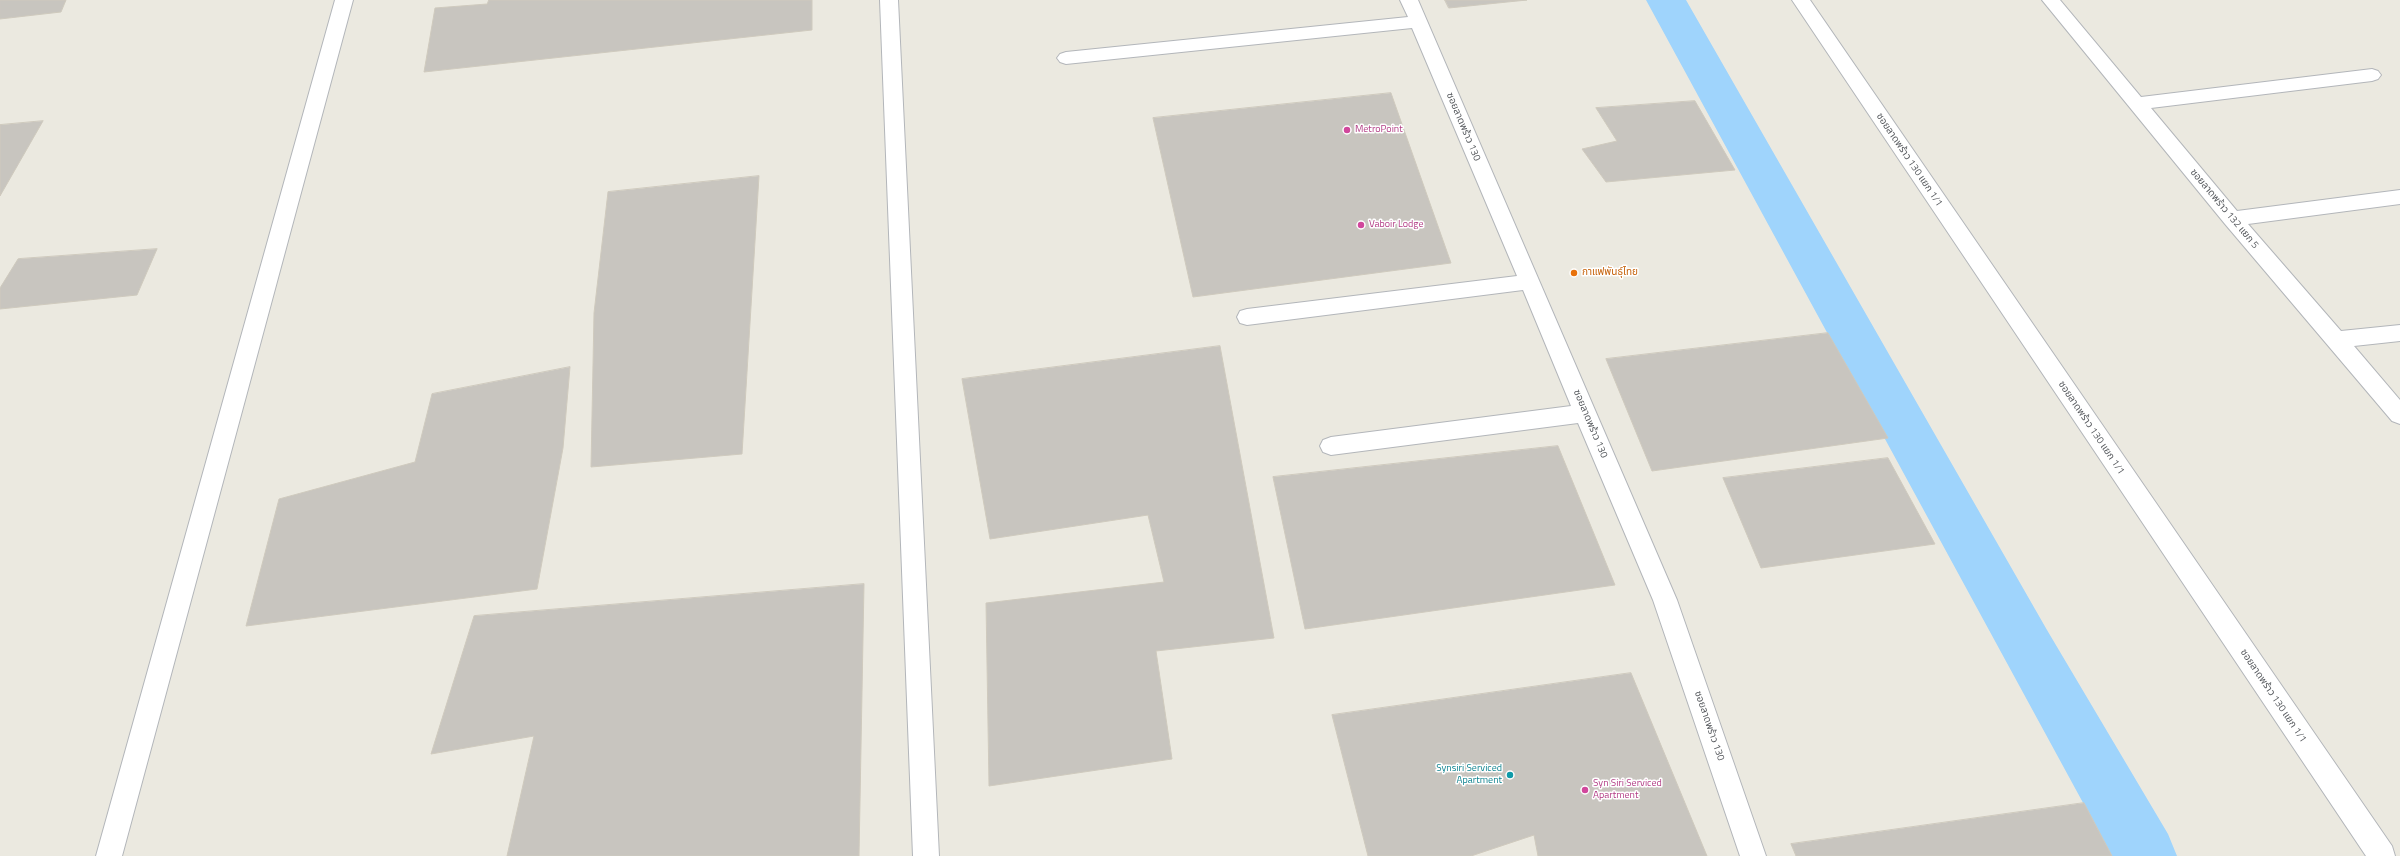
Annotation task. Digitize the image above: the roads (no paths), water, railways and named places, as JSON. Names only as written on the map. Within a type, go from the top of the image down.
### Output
[{"type":"street","points":[[109,856],[344,0]]},
{"type":"street","points":[[889,0],[926,856]]},
{"type":"street","name":"ซอยลาดพร้าว 130","points":[[1409,0],[1665,600],[1753,856]]},
{"type":"street","name":"ซอยลาดพร้าว 130 แยก 1/1","points":[[1800,0],[2382,856]]},
{"type":"street","name":"ซอยลาดพร้าว 132 แยก 5","points":[[2051,0],[2232,219],[2400,415]]},
{"type":"street","points":[[1066,58],[1418,22]]},
{"type":"street","points":[[2137,104],[2372,75]]},
{"type":"street","points":[[2232,219],[2400,197]]},
{"type":"street","points":[[1247,317],[1529,282]]},
{"type":"street","points":[[2336,340],[2400,333]]},
{"type":"street","points":[[1331,446],[1586,413]]},
{"type":"waterway","points":[[1666,0],[2027,648],[2146,856]]},
{"type":"place","name":"MetroPoint","points":[[1347,130]]},
{"type":"place","name":"Vaboir Lodge","points":[[1361,225]]},
{"type":"place","name":"กาแฟพันธุ์ไทย","points":[[1574,273]]},
{"type":"place","name":"Synsiri Serviced Apartment","points":[[1510,775]]},
{"type":"place","name":"Syn Siri Serviced Apartment","points":[[1585,790]]}]
